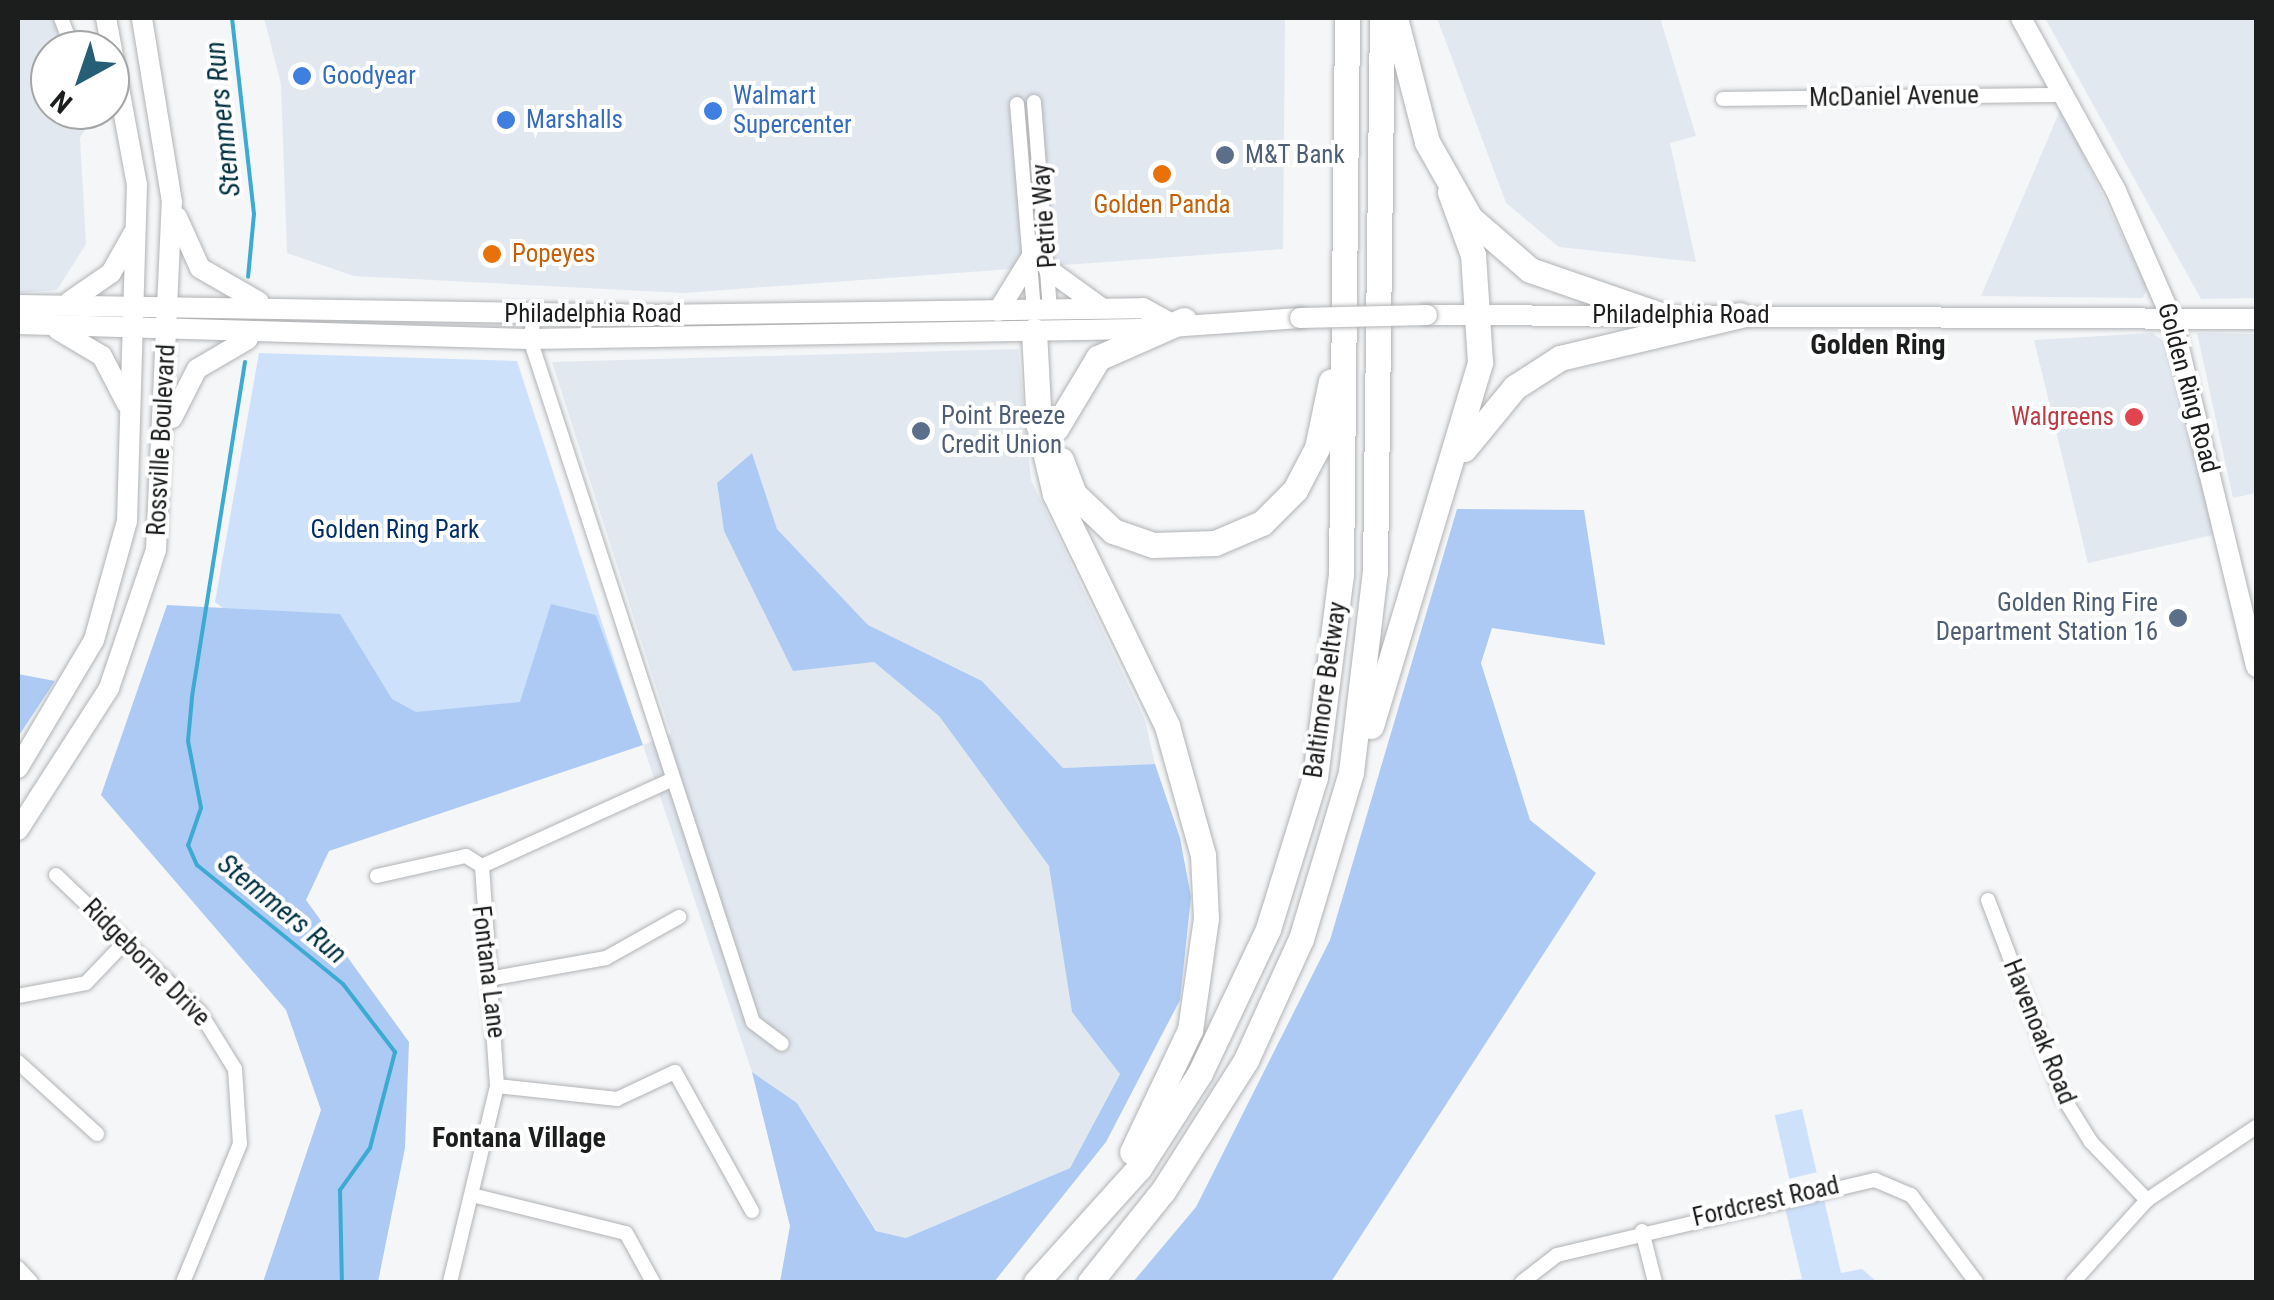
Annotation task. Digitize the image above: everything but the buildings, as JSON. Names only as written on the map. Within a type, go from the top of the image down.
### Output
[{"type":"highway","name":"Baltimore Beltway","points":[[1032,1282],[1125,1185],[1184,1099],[1242,992],[1292,864],[1334,665],[1346,18]]},
{"type":"highway","name":"Baltimore Beltway","points":[[1090,1282],[1163,1192],[1246,1060],[1301,939],[1351,772],[1375,572],[1382,18]]},
{"type":"highway","points":[[1351,772],[1480,362],[1480,315],[1473,255],[1417,116],[1395,18]]},
{"type":"highway","points":[[1450,192],[1530,270],[1661,315]]},
{"type":"highway","points":[[1042,320],[1056,428],[1074,494],[1113,530],[1175,547],[1233,538],[1275,512],[1310,466],[1343,313]]},
{"type":"highway","points":[[1442,489],[1481,424],[1547,366],[1612,339],[1740,314]]},
{"type":"highway","points":[[1032,1282],[1128,1159],[1168,1090],[1197,999],[1206,918],[1182,764],[1052,482],[1042,320]]},
{"type":"highway","points":[[1056,428],[1098,358],[1175,320]]},
{"type":"main road","name":"Rossville Boulevard","points":[[18,768],[62,702],[104,612],[127,522],[134,430],[133,136],[106,18]]},
{"type":"main road","name":"Rossville Boulevard","points":[[18,830],[98,710],[136,628],[156,550],[172,202],[142,18]]},
{"type":"main road","name":"Golden Ring Road","points":[[2021,18],[2064,95],[2172,319],[2256,667]]},
{"type":"main road","points":[[172,202],[200,268],[224,288],[280,309]]},
{"type":"main road","points":[[67,304],[111,273],[136,228]]},
{"type":"main road","points":[[998,311],[1034,253]]},
{"type":"main road","points":[[1049,270],[1105,309]]},
{"type":"main road","name":"Philadelphia Road","points":[[18,305],[535,315],[998,311],[1042,320],[1105,309],[1142,308],[1175,320]]},
{"type":"main road","name":"Philadelphia Road","points":[[18,324],[256,336],[530,339],[1042,320],[1427,315],[2256,319]]},
{"type":"main road","points":[[42,325],[102,356],[134,430]]},
{"type":"main road","points":[[162,454],[187,380],[256,336]]},
{"type":"street","name":"McDaniel Avenue","points":[[1723,99],[2064,95]]},
{"type":"street","name":"Petrie Way","points":[[1034,102],[1049,270],[1042,320]]},
{"type":"street","name":"Petrie Way","points":[[1017,104],[1042,320]]},
{"type":"street","points":[[535,315],[530,339],[753,1022],[782,1044]]},
{"type":"street","points":[[377,876],[466,856],[482,866],[673,779]]},
{"type":"street","name":"Fontana Lane","points":[[450,1282],[476,1196],[497,1086],[494,978],[482,866]]},
{"type":"street","name":"Ridgeborne Drive","points":[[56,875],[210,1024],[243,1099],[232,1169],[183,1282]]},
{"type":"street","name":"Havenoak Road","points":[[1988,900],[2073,1114],[2147,1200]]},
{"type":"street","points":[[494,978],[606,958],[678,917]]},
{"type":"street","points":[[18,996],[86,983],[126,941]]},
{"type":"street","points":[[18,1062],[97,1134]]},
{"type":"street","points":[[497,1086],[618,1099],[674,1072],[752,1211]]},
{"type":"street","points":[[2073,1282],[2147,1200],[2256,1126]]},
{"type":"street","name":"Fordcrest Road","points":[[1522,1282],[1557,1255],[1642,1231],[1884,1181],[1924,1208],[1976,1282]]},
{"type":"street","points":[[476,1196],[626,1233],[653,1282]]},
{"type":"street","points":[[1642,1231],[1655,1282]]},
{"type":"street","points":[[18,1268],[31,1282]]},
{"type":"shaded area","points":[[18,18],[52,18],[58,30],[30,30],[30,130],[85,130],[80,138],[86,244],[57,290],[18,293]]},
{"type":"shaded area","points":[[264,18],[1285,18],[1283,249],[684,293],[354,276],[287,253],[281,84]]},
{"type":"shaded area","points":[[1437,18],[1660,18],[1696,136],[1670,143],[1696,262],[1559,247],[1506,203]]},
{"type":"shaded area","points":[[2045,18],[2256,18],[2256,298],[2201,299]]},
{"type":"shaded area","points":[[2061,108],[2147,288],[2143,298],[1981,296]]},
{"type":"shaded area","points":[[2152,333],[2173,348],[2213,535],[2088,563],[2034,340]]},
{"type":"shaded area","points":[[2197,333],[2256,334],[2256,493],[2233,498]]},
{"type":"shaded area","points":[[1018,349],[1031,480],[1145,720],[1155,764],[1063,768],[982,681],[868,625],[777,529],[752,453],[717,484],[724,531],[793,670],[874,662],[939,716],[1050,866],[1072,1012],[1120,1073],[1070,1168],[906,1238],[877,1231],[797,1103],[752,1072],[643,745],[671,734],[552,362]]},
{"type":"shaded area","points":[[752,453],[777,529],[868,625],[982,681],[1063,768],[1155,764],[1180,838],[1191,897],[1180,1000],[1106,1142],[994,1282],[780,1282],[790,1226],[752,1072],[797,1103],[876,1231],[906,1238],[1070,1168],[1120,1074],[1072,1012],[1049,866],[939,716],[874,662],[793,671],[724,531],[717,483]]},
{"type":"shaded area","points":[[1457,509],[1584,510],[1605,645],[1492,628],[1481,663],[1530,820],[1596,873],[1331,1282],[1133,1282],[1196,1207],[1330,940]]},
{"type":"shaded area","points":[[551,604],[596,615],[643,745],[329,851],[306,900],[409,1042],[405,1148],[378,1282],[263,1282],[321,1110],[286,1010],[101,795],[167,605],[340,614],[392,699],[416,712],[520,702]]},
{"type":"shaded area","points":[[18,674],[55,681],[18,737]]},
{"type":"green space","name":"Golden Ring Park","points":[[259,353],[517,361],[634,721],[461,792],[215,602]]},
{"type":"green space","points":[[1802,1109],[1817,1172],[1789,1179],[1775,1115]]},
{"type":"green space","points":[[1824,1199],[1841,1273],[1862,1269],[1877,1282],[1758,1282],[1802,1279],[1785,1208]]},
{"type":"waterway","name":"Stemmers Run","points":[[232,18],[254,214],[248,277]]},
{"type":"waterway","name":"Stemmers Run","points":[[245,362],[192,698],[188,741],[201,808],[188,845],[197,865],[343,984],[395,1052],[370,1148],[340,1190],[342,1282]]},
{"type":"place","name":"Goodyear","points":[[302,76]]},
{"type":"place","name":"Walmart Supercenter","points":[[713,111]]},
{"type":"place","name":"Marshalls","points":[[506,120]]},
{"type":"place","name":"M&T Bank","points":[[1225,155]]},
{"type":"place","name":"Golden Panda","points":[[1162,174]]},
{"type":"place","name":"Popeyes","points":[[492,254]]},
{"type":"place","name":"Walgreens","points":[[2134,417]]},
{"type":"place","name":"Point Breeze Credit Union","points":[[921,431]]},
{"type":"place","name":"Golden Ring Fire Department Station 16","points":[[2178,618]]},
{"type":"district","name":"Golden Ring","points":[[1878,345]]},
{"type":"district","name":"Fontana Village","points":[[519,1138]]}]
